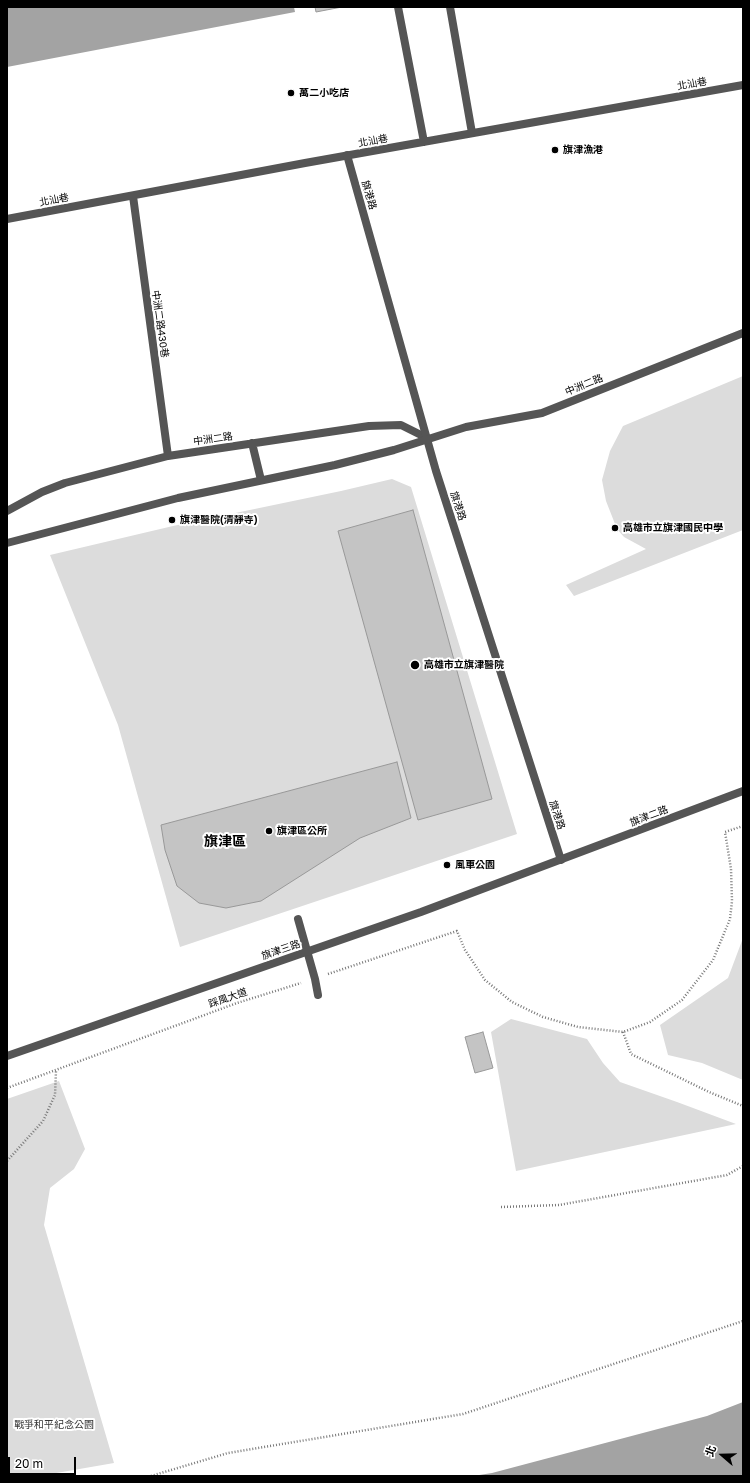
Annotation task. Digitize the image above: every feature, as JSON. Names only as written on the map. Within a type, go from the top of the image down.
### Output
[{"type":"street","points":[[398,7],[424,142]]},
{"type":"street","points":[[450,7],[472,133]]},
{"type":"street","name":"北汕巷","points":[[7,219],[348,155],[743,85]]},
{"type":"street","name":"旗港路","points":[[348,155],[427,438],[561,860]]},
{"type":"street","name":"中洲二路430巷","points":[[133,196],[168,456]]},
{"type":"street","name":"中洲二路","points":[[7,543],[178,498],[335,465],[394,450],[427,438],[466,427],[542,413],[743,333]]},
{"type":"street","name":"中洲二路","points":[[7,511],[42,492],[65,483],[168,456],[369,426],[401,425],[427,438]]},
{"type":"street","points":[[252,444],[261,480]]},
{"type":"street","name":"旗津二路","points":[[561,860],[743,791]]},
{"type":"street","name":"旗津三路","points":[[7,1056],[308,952],[561,860]]},
{"type":"street","points":[[298,919],[308,952],[318,995]]},
{"type":"path","points":[[743,826],[725,832],[732,869],[732,901],[730,919],[713,960],[682,1000],[650,1022],[623,1032],[631,1054],[709,1092],[743,1106]]},
{"type":"path","name":"踩風大道","points":[[7,1088],[237,1003],[315,979],[457,931],[465,950],[484,980],[512,1002],[544,1017],[578,1027],[623,1032]]},
{"type":"path","points":[[7,1161],[43,1122],[55,1095],[56,1070]]},
{"type":"path","points":[[501,1207],[559,1205],[727,1175],[743,1166]]},
{"type":"path","points":[[151,1476],[228,1453],[463,1414],[743,1321]]},
{"type":"green space","points":[[743,376],[743,530],[574,596],[566,585],[646,549],[624,537],[617,529],[606,501],[602,480],[610,451],[623,426]]},
{"type":"green space","points":[[392,479],[411,487],[517,834],[180,947],[118,725],[50,555],[173,526]]},
{"type":"green space","points":[[743,938],[743,1080],[702,1063],[668,1055],[660,1025],[728,978]]},
{"type":"green space","points":[[511,1019],[587,1039],[603,1063],[620,1082],[736,1124],[516,1171],[491,1032]]},
{"type":"green space","name":"戰爭和平紀念公園","points":[[59,1081],[85,1149],[74,1169],[50,1188],[44,1225],[114,1463],[39,1476],[7,1476],[7,1099]]},
{"type":"shaded area","points":[[7,7],[294,7],[295,12],[7,67]]},
{"type":"shaded area","points":[[743,1402],[743,1476],[473,1476],[492,1473],[707,1416]]},
{"type":"building","points":[[315,7],[342,7],[316,12]]},
{"type":"building","name":"高雄市立旗津醫院","points":[[413,510],[492,799],[418,820],[338,531]]},
{"type":"building","name":"旗津區公所","points":[[397,762],[411,818],[360,838],[261,901],[226,908],[199,903],[177,886],[165,850],[161,825]]},
{"type":"building","points":[[483,1032],[493,1068],[475,1073],[465,1037]]},
{"type":"place","name":"萬二小吃店","points":[[291,93]]},
{"type":"place","name":"旗津漁港","points":[[555,150]]},
{"type":"place","name":"旗津醫院(清靜寺)","points":[[172,520]]},
{"type":"place","name":"高雄市立旗津國民中學","points":[[615,528]]},
{"type":"place","name":"高雄市立旗津醫院","points":[[415,665]]},
{"type":"place","name":"旗津區公所","points":[[269,831]]},
{"type":"place","name":"風車公園","points":[[447,865]]},
{"type":"district","name":"旗津區","points":[[225,842]]}]
